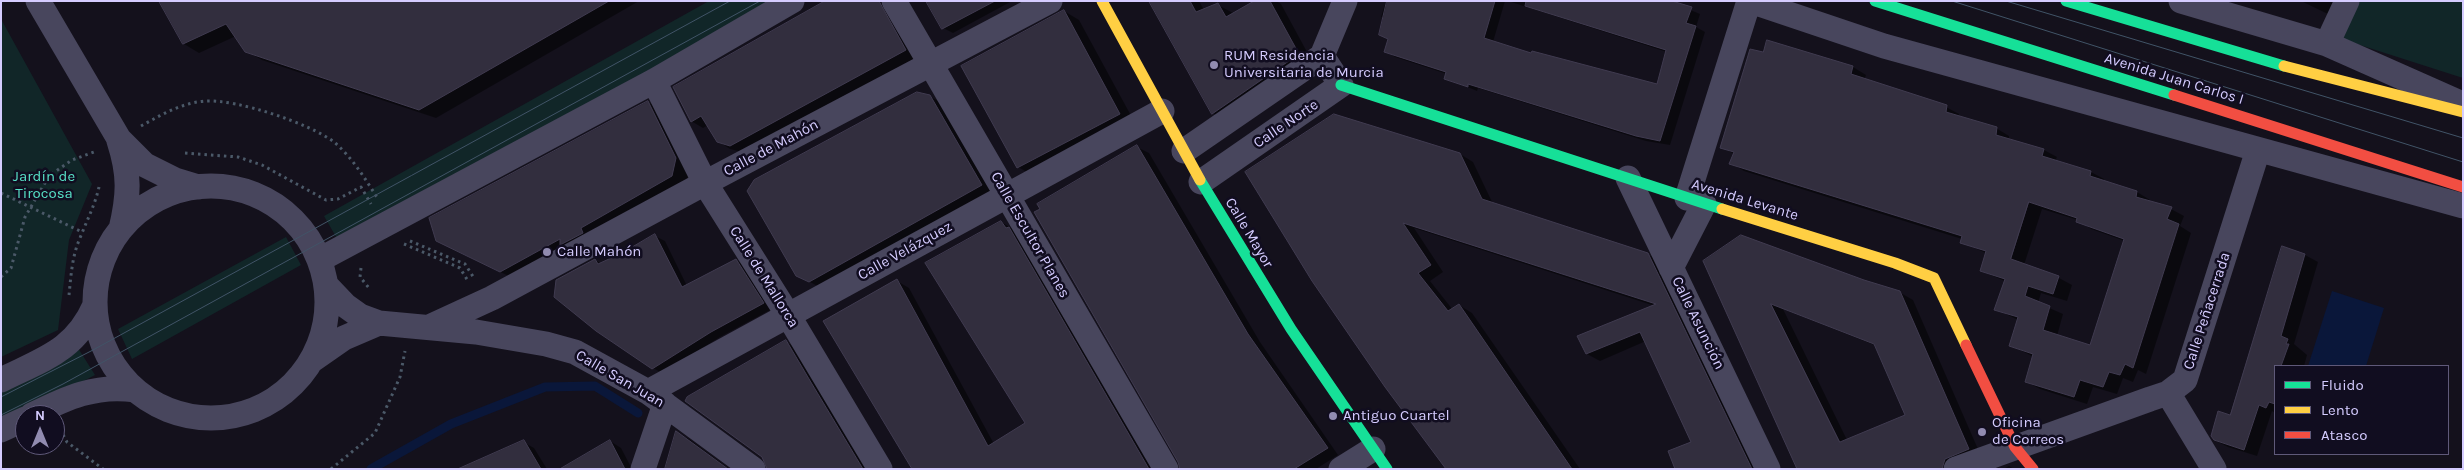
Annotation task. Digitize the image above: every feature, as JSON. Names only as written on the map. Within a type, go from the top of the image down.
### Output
[{"type":"main road","name":"Calle Mayor","points":[[1102,1],[1201,182],[1290,329],[1380,459]]},
{"type":"main road","name":"Avenida Juan Carlos I","points":[[1875,1],[2463,187]]},
{"type":"main road","points":[[2066,1],[2240,54],[2463,112]]},
{"type":"main road","name":"Avenida Levante","points":[[1341,85],[1695,201],[1896,263],[1934,278],[2015,447],[2033,469]]},
{"type":"street","points":[[38,1],[119,139],[145,165],[175,180],[198,187],[236,189],[271,203],[300,227],[319,260],[326,285],[327,316],[318,347],[311,361],[298,379],[282,394],[262,406],[241,414],[219,418],[196,417],[174,412],[154,403],[135,390],[119,372],[106,352],[100,337],[95,305],[96,288],[104,257],[121,229],[147,205],[163,196],[198,187]]},
{"type":"street","points":[[319,260],[654,81],[792,1]]},
{"type":"street","name":"Calle Escultor Planes","points":[[894,1],[1166,469]]},
{"type":"street","name":"Calle de Mahón","points":[[419,326],[500,294],[704,183],[1050,1]]},
{"type":"street","points":[[1184,150],[1322,56],[1345,1]]},
{"type":"street","points":[[1672,268],[1695,201],[1750,1],[1884,46],[2463,206]]},
{"type":"street","points":[[2181,1],[2326,44],[2463,104]]},
{"type":"street","points":[[2326,44],[2347,1]]},
{"type":"street","points":[[1322,56],[1341,85]]},
{"type":"street","name":"Calle de Mallorca","points":[[654,81],[704,183],[788,315],[880,469]]},
{"type":"street","name":"Calle Norte","points":[[1201,182],[1341,85]]},
{"type":"street","name":"Calle Velázquez","points":[[656,398],[788,315],[1162,111]]},
{"type":"street","points":[[119,139],[128,173],[126,208],[121,229]]},
{"type":"street","name":"Calle Peñacerrada","points":[[1956,469],[2168,393],[2185,380],[2258,150]]},
{"type":"street","name":"Calle Asunción","points":[[1628,178],[1768,469]]},
{"type":"street","name":"Calle San Juan","points":[[326,285],[353,311],[379,324],[419,326],[505,337],[574,352],[656,398],[753,469]]},
{"type":"street","points":[[500,294],[492,314],[495,324],[505,337]]},
{"type":"street","points":[[1,380],[69,344],[86,325],[95,305]]},
{"type":"street","name":"Calle San Juan","points":[[311,361],[344,338],[379,324]]},
{"type":"street","points":[[53,405],[72,396],[95,389],[135,390]]},
{"type":"street","points":[[2168,393],[2214,469]]},
{"type":"street","points":[[643,469],[656,398]]},
{"type":"street","points":[[1,430],[15,424]]},
{"type":"street","points":[[1341,469],[1380,459]]},
{"type":"path","points":[[1,277],[11,268],[25,217],[50,176],[72,160],[101,150],[171,109],[204,101],[234,103],[306,126],[334,143],[364,177],[388,223],[392,239],[460,268],[468,281],[475,279]]},
{"type":"path","points":[[180,153],[238,157],[275,171],[326,200],[338,199],[361,187],[388,223],[402,238],[465,264],[475,279],[500,294]]},
{"type":"path","points":[[69,300],[71,271],[82,232],[94,205],[100,182]]},
{"type":"path","points":[[1,193],[82,232]]},
{"type":"path","points":[[361,265],[360,277],[376,293]]},
{"type":"path","points":[[330,469],[375,433],[400,377],[419,326]]},
{"type":"path","points":[[65,437],[68,442],[103,469]]},
{"type":"green space","points":[[709,1],[775,1],[339,242],[324,216]]},
{"type":"green space","points":[[2353,1],[2463,1],[2463,78],[2335,37]]},
{"type":"green space","name":"Jardín de Tirocosa","points":[[1,19],[92,184],[69,240],[58,330],[1,357]]},
{"type":"green space","points":[[286,237],[301,265],[132,359],[118,329]]},
{"type":"green space","points":[[78,348],[95,375],[37,405],[15,405],[15,417],[1,424],[1,387]]},
{"type":"water","points":[[2332,291],[2384,308],[2366,365],[2308,365]]},
{"type":"building","points":[[159,1],[609,1],[419,110],[245,52],[226,24],[183,44]]},
{"type":"building","points":[[825,1],[879,1],[906,50],[730,146],[717,142],[701,116],[691,122],[673,87]]},
{"type":"building","points":[[926,1],[995,1],[942,29]]},
{"type":"building","name":"RUM Residencia Universitaria de Murcia","points":[[1149,1],[1190,1],[1196,12],[1218,3],[1226,17],[1254,1],[1270,1],[1299,54],[1212,114]]},
{"type":"building","points":[[1387,1],[1495,1],[1484,38],[1531,53],[1532,51],[1657,84],[1666,50],[1525,6],[1526,1],[1672,1],[1692,7],[1686,23],[1696,26],[1660,141],[1636,136],[1468,84],[1468,87],[1444,79],[1446,72],[1384,52],[1388,39],[1379,35]]},
{"type":"building","points":[[1064,10],[1120,114],[1017,168],[961,66]]},
{"type":"building","points":[[1767,40],[1853,66],[1851,74],[1947,105],[1946,112],[1997,127],[1996,135],[2044,149],[2042,156],[2091,171],[2090,176],[2137,191],[2136,197],[2172,207],[2167,219],[2179,224],[2133,368],[2125,364],[2120,375],[2109,372],[2103,387],[2080,380],[2074,397],[2025,382],[2033,354],[2009,346],[2018,317],[1994,310],[2005,279],[1980,271],[1986,251],[1960,243],[1962,236],[1729,164],[1734,152],[1720,148],[1750,49],[1763,52]],"holes":[[[2029,202],[2077,218],[2076,222],[2124,239],[2090,345],[2043,330],[2050,306],[2025,296],[2028,286],[2053,294],[2059,276],[2011,259]]]},
{"type":"building","points":[[917,92],[930,95],[982,185],[809,282],[796,276],[747,191],[754,180]]},
{"type":"building","points":[[648,101],[676,158],[672,176],[581,228],[583,233],[560,245],[560,239],[500,272],[436,241],[429,218]]},
{"type":"building","points":[[1334,114],[1460,153],[1482,199],[1648,253],[1752,469],[1675,469],[1668,451],[1691,442],[1640,332],[1586,354],[1577,336],[1656,304],[1403,223],[1431,265],[1418,273],[1448,311],[1459,304],[1572,469],[1446,469],[1385,387],[1312,281],[1245,172]]},
{"type":"building","points":[[1137,145],[1248,334],[1328,448],[1294,469],[1180,469],[1178,462],[1034,212],[1040,209],[1037,204]]},
{"type":"building","points":[[1001,221],[1006,228],[1009,227],[1149,469],[912,469],[823,321],[897,279],[988,446],[1025,423],[925,263]]},
{"type":"building","points":[[655,234],[682,287],[736,259],[764,303],[711,332],[652,369],[596,331],[554,297],[556,280],[595,259],[598,264],[622,253]]},
{"type":"building","points":[[1741,235],[1864,280],[1900,291],[1969,449],[1945,459],[1942,469],[1797,469],[1703,261]],"holes":[[[1771,304],[1874,344],[1905,415],[1840,442]]]},
{"type":"building","points":[[2282,246],[2305,254],[2281,336],[2288,339],[2286,344],[2289,344],[2281,365],[2274,365],[2274,404],[2269,402],[2266,408],[2259,405],[2244,450],[2214,440],[2211,436],[2218,411],[2230,415]]},
{"type":"building","points":[[786,340],[863,469],[767,469],[762,457],[685,401],[687,397]]},
{"type":"building","points":[[676,431],[728,469],[665,469]]},
{"type":"building","points":[[524,440],[541,469],[458,469]]},
{"type":"building","points":[[610,440],[625,469],[560,469]]},
{"type":"waterway","points":[[371,469],[451,424],[545,387],[595,386],[638,413]]},
{"type":"tram line","points":[[1,397],[93,350],[730,1]]},
{"type":"tram line","points":[[1,415],[63,384],[760,1]]},
{"type":"tram line","points":[[1952,1],[2463,162]]},
{"type":"tram line","points":[[2006,1],[2463,138]]},
{"type":"traffic: fast","points":[[1875,1],[2174,95]]},
{"type":"traffic: fast","points":[[2066,1],[2284,66]]},
{"type":"traffic: fast","points":[[1341,85],[1722,209]]},
{"type":"traffic: fast","points":[[1200,180],[1291,329],[1387,469]]},
{"type":"traffic: slow","points":[[1102,1],[1200,180]]},
{"type":"traffic: slow","points":[[2284,66],[2463,112]]},
{"type":"traffic: slow","points":[[1722,209],[1895,263],[1934,278],[1966,345]]},
{"type":"traffic: jam","points":[[2174,95],[2463,187]]},
{"type":"traffic: jam","points":[[1966,345],[2015,447],[2033,469]]},
{"type":"place","name":"RUM Residencia Universitaria de Murcia","points":[[1214,65]]},
{"type":"place","name":"Calle Mahón","points":[[547,252]]},
{"type":"place","name":"Antiguo Cuartel","points":[[1333,416]]},
{"type":"place","name":"Oficina de Correos","points":[[1982,432]]}]
